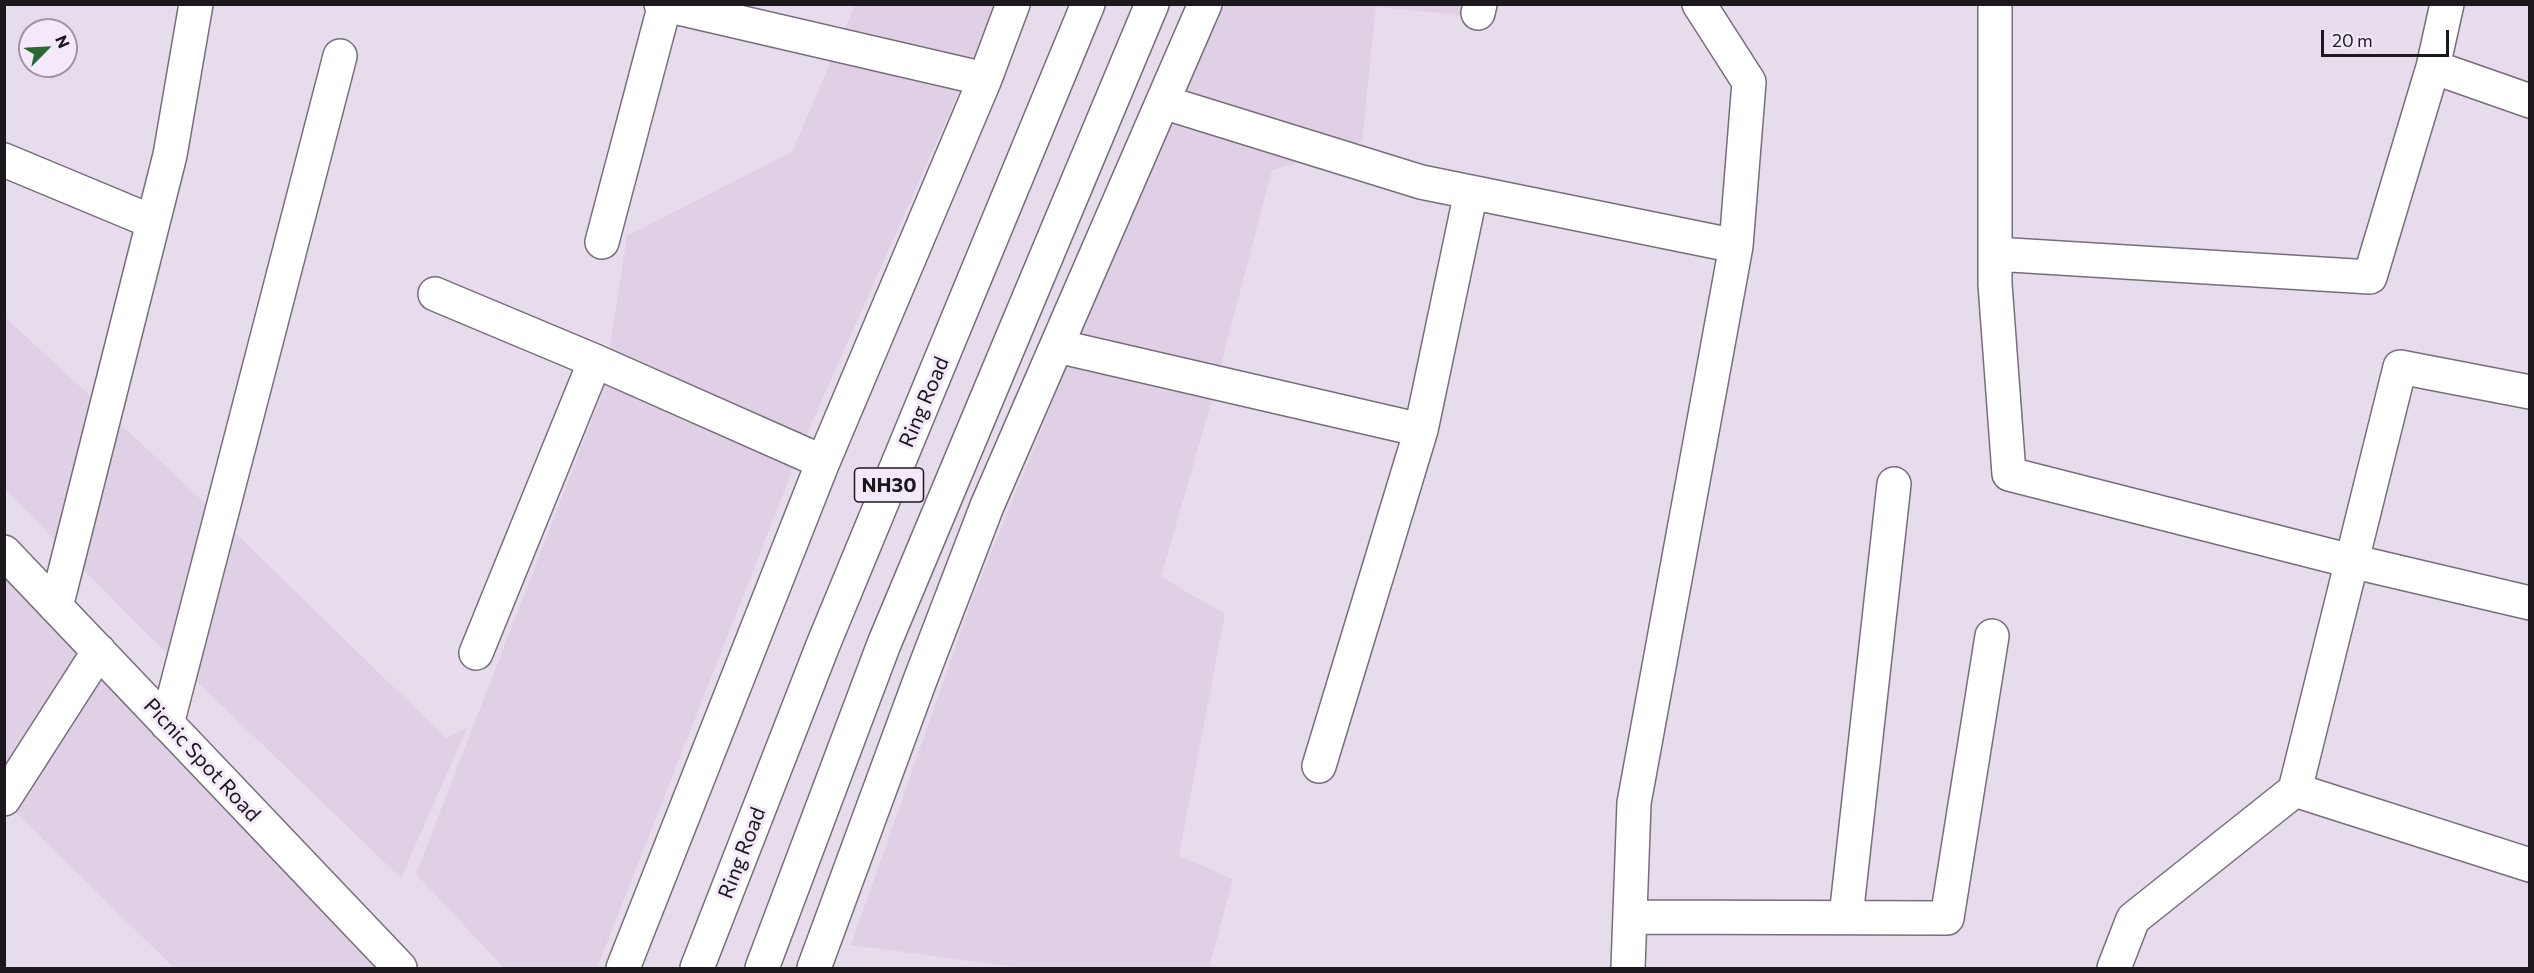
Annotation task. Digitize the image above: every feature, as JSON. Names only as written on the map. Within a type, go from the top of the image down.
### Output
[{"type":"main road","points":[[56,607],[170,155],[196,4]]},
{"type":"main road","points":[[623,969],[823,462],[985,79],[1013,4]]},
{"type":"main road","name":"Ring Road","points":[[697,969],[823,645],[1089,4]]},
{"type":"main road","name":"NH30","points":[[762,969],[884,644],[1152,4]]},
{"type":"main road","points":[[814,969],[987,506],[1205,4]]},
{"type":"main road","points":[[1628,969],[1634,803],[1736,246],[1749,82],[1699,4]]},
{"type":"main road","points":[[1995,4],[1995,284],[2009,474],[2351,561],[2529,603]]},
{"type":"main road","points":[[1995,254],[2370,277],[2433,67],[2447,4]]},
{"type":"main road","points":[[602,242],[664,5],[985,79]]},
{"type":"main road","points":[[167,724],[340,56]]},
{"type":"main road","points":[[2433,67],[2529,101]]},
{"type":"main road","points":[[1163,102],[1421,182],[1736,246]]},
{"type":"main road","points":[[4,160],[153,222]]},
{"type":"main road","points":[[1318,766],[1421,430],[1471,192]]},
{"type":"main road","points":[[435,294],[595,361],[823,462]]},
{"type":"main road","points":[[1057,346],[1421,430]]},
{"type":"main road","points":[[476,653],[595,361]]},
{"type":"main road","points":[[2114,969],[2133,919],[2295,790],[2400,367],[2529,392]]},
{"type":"main road","points":[[1846,917],[1894,484]]},
{"type":"main road","name":"Picnic Spot Road","points":[[4,552],[400,969]]},
{"type":"main road","points":[[1630,917],[1947,918],[1992,636]]},
{"type":"main road","points":[[4,799],[99,651]]},
{"type":"main road","points":[[2295,790],[2529,866]]},
{"type":"shaded area","points":[[855,5],[995,5],[976,53],[806,436],[597,968],[504,968],[416,874],[603,391],[627,236],[792,152]]},
{"type":"shaded area","points":[[1225,5],[1462,5],[1460,15],[1376,7],[1362,142],[1272,170],[1209,410],[1161,577],[1225,614],[1179,856],[1233,879],[1209,968],[1024,968],[851,945],[972,600],[1106,270]]},
{"type":"shaded area","points":[[4,316],[186,485],[446,738],[467,728],[401,878],[138,625],[5,489]]},
{"type":"shaded area","points":[[4,569],[386,968],[174,968],[5,802]]}]
